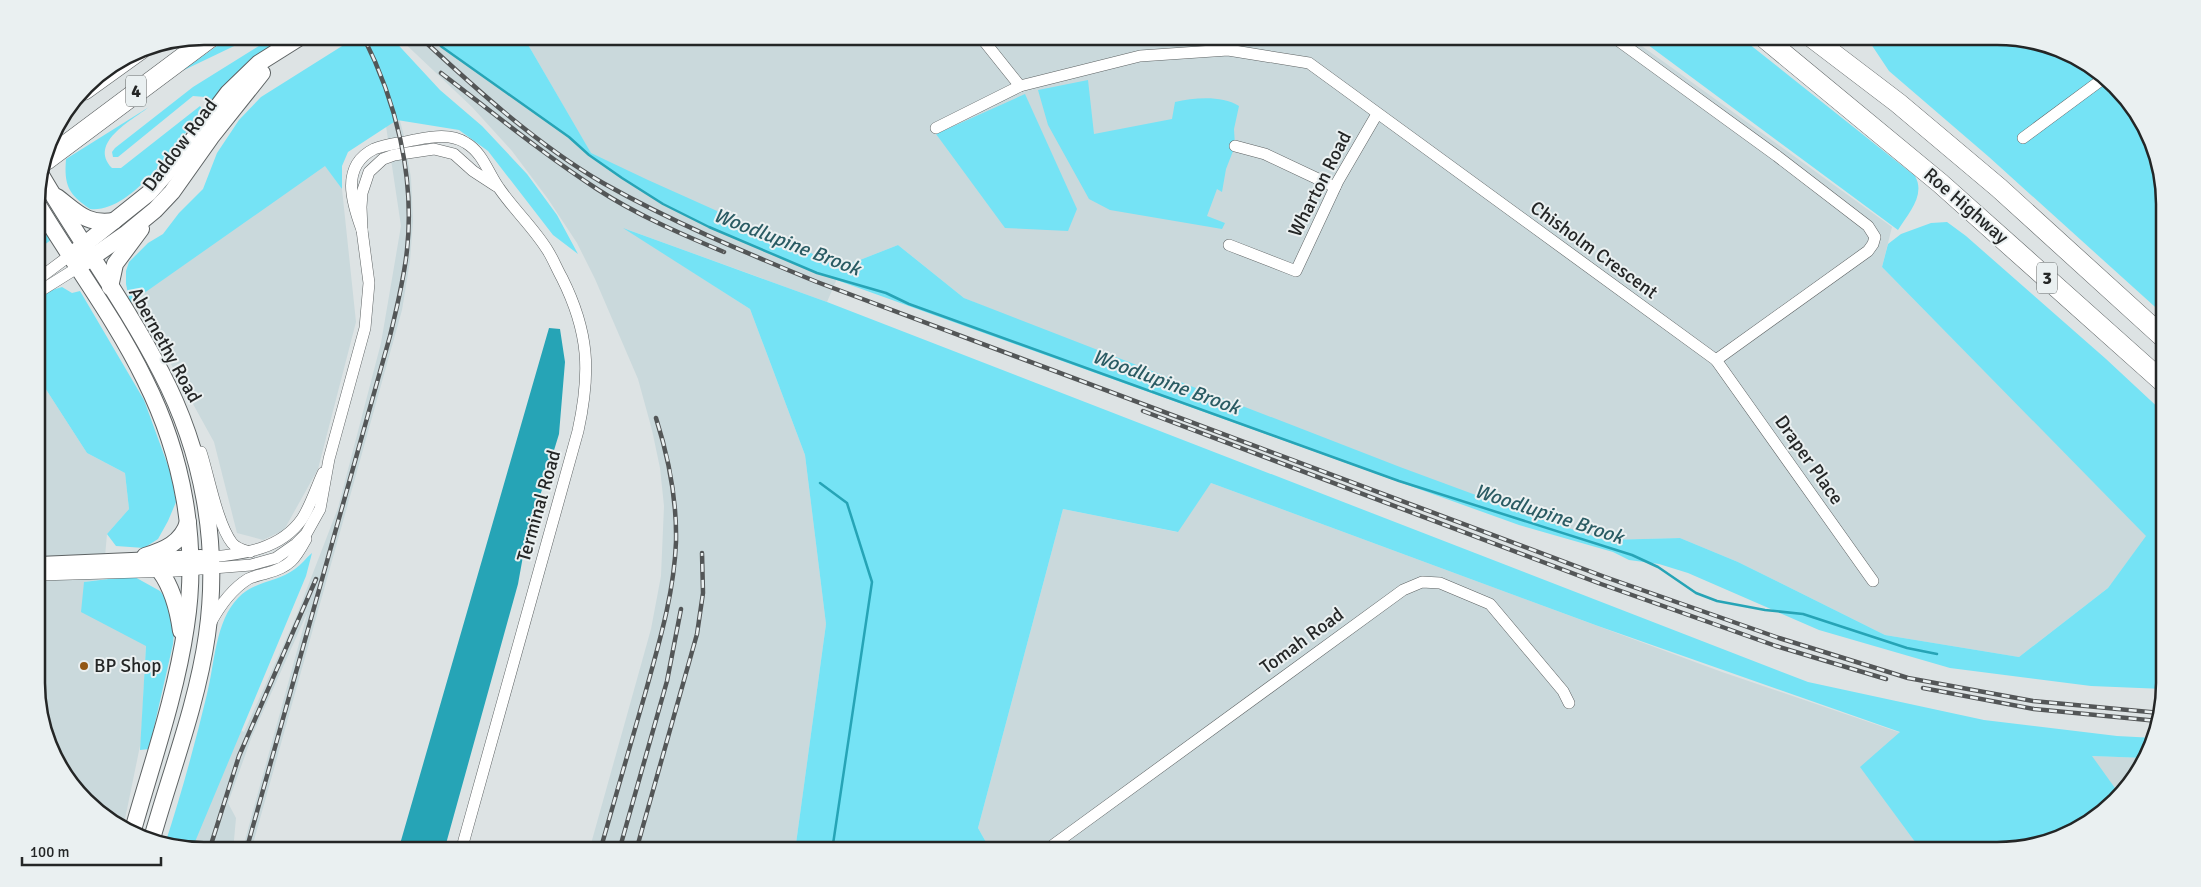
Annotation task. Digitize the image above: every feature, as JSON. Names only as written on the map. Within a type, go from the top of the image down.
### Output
[{"type":"highway","name":"4","points":[[53,153],[200,45]]},
{"type":"highway","name":"Roe Highway","points":[[1773,45],[1940,183],[2156,376]]},
{"type":"highway","name":"Roe Highway","points":[[1822,45],[1898,103],[1999,188],[2156,331]]},
{"type":"highway","points":[[1834,45],[1898,103]]},
{"type":"main road","name":"Daddow Road","points":[[73,262],[88,252],[114,221],[149,193],[176,162],[228,92],[259,63],[288,45]]},
{"type":"main road","name":"Daddow Road","points":[[88,252],[106,249],[155,210],[172,192],[211,137],[261,74],[292,45]]},
{"type":"main road","name":"Abernethy Road","points":[[46,184],[148,348],[182,416],[197,462],[205,495],[211,562],[207,634],[198,680],[153,834]]},
{"type":"main road","points":[[51,193],[89,220],[100,223],[114,221]]},
{"type":"main road","points":[[110,287],[115,264],[155,210]]},
{"type":"main road","name":"Abernethy Road","points":[[45,216],[129,349],[163,418],[180,470],[188,522],[191,564],[188,610],[181,656],[134,826]]},
{"type":"main road","points":[[121,562],[166,548],[181,538],[188,522]]},
{"type":"main road","points":[[45,565],[121,562],[191,564],[211,562]]},
{"type":"main road","points":[[160,571],[175,598],[182,640],[181,656]]},
{"type":"street","points":[[987,45],[1020,86]]},
{"type":"street","points":[[1624,45],[1868,226],[1875,237],[1873,244],[1868,250],[1716,360]]},
{"type":"street","name":"Chisholm Crescent","points":[[936,128],[1020,86],[1140,56],[1228,50],[1309,63],[1716,360]]},
{"type":"street","points":[[2023,138],[2098,82]]},
{"type":"street","name":"Wharton Road","points":[[1229,245],[1296,271],[1335,187],[1377,114]]},
{"type":"street","name":"Terminal Road","points":[[362,230],[351,196],[352,181],[356,168],[363,158],[380,147],[439,136],[456,138],[464,142],[477,152],[498,187],[548,251],[580,318],[586,350],[587,377],[578,431],[464,842]]},
{"type":"street","points":[[1235,146],[1265,154],[1335,187]]},
{"type":"street","name":"Terminal Road","points":[[211,562],[251,565],[276,558],[296,544],[306,534],[316,519],[323,497],[329,459],[365,328],[369,283],[362,230],[362,193],[365,181],[376,165],[394,155],[428,149],[447,152],[462,160],[474,171],[498,187]]},
{"type":"street","name":"Daddow Road","points":[[45,276],[73,262]]},
{"type":"street","name":"Daddow Road","points":[[45,286],[73,262]]},
{"type":"street","name":"Draper Place","points":[[1716,360],[1873,581]]},
{"type":"street","points":[[182,416],[200,446],[218,510],[231,541],[241,550],[250,552]]},
{"type":"street","name":"Terminal Road","points":[[211,562],[250,552],[277,541],[295,527],[307,508],[329,459]]},
{"type":"street","points":[[207,634],[221,606],[241,584],[257,576],[280,570],[291,562],[298,553],[316,519]]},
{"type":"street","points":[[45,575],[160,571],[191,564]]},
{"type":"street","name":"Tomah Road","points":[[1057,842],[1402,590],[1422,582],[1440,583],[1490,604],[1563,691],[1568,703]]},
{"type":"shaded area","points":[[218,45],[236,45],[182,71]]},
{"type":"shaded area","points":[[261,45],[272,45],[245,67],[210,102],[205,97],[193,96],[118,157],[113,157],[112,152],[115,148],[193,87]]},
{"type":"shaded area","points":[[344,45],[398,45],[440,90],[482,126],[527,174],[557,215],[578,254],[553,235],[488,151],[459,130],[397,120],[348,152],[342,166],[342,189],[325,166],[130,303],[126,284],[126,271],[129,262],[148,243],[163,234],[179,213],[203,189],[217,153],[239,120],[261,97]]},
{"type":"shaded area","points":[[356,45],[372,45],[392,91],[404,136],[411,178],[413,221],[410,261],[402,310],[254,842],[244,842],[308,611],[252,736],[228,803],[236,818],[234,842],[184,841],[172,839],[205,710],[244,732],[296,617],[338,508],[381,343],[401,226],[383,106]]},
{"type":"shaded area","points":[[407,45],[440,45],[590,152],[528,45],[1640,45],[1892,227],[1882,267],[2147,536],[2108,588],[2019,657],[1885,635],[1738,562],[1680,538],[1605,540],[1403,478],[964,298],[898,245],[842,267],[827,302],[626,229],[750,309],[805,455],[826,624],[796,842],[592,842],[651,629],[661,576],[664,506],[660,468],[638,379],[595,279],[577,243],[548,199],[512,151],[472,107]]},
{"type":"shaded area","points":[[440,45],[528,45],[591,153],[842,267],[898,245],[964,298],[1400,467],[1538,518],[1605,540],[1680,538],[1738,562],[1885,635],[2019,657],[2108,588],[2146,536],[1882,267],[1888,244],[1901,234],[1931,223],[1947,222],[1966,236],[2156,406],[2156,689],[2091,686],[1950,668],[1819,630],[1688,573],[1659,564],[1629,560],[1613,552],[1519,525],[817,273],[709,227],[663,204],[589,155],[569,137]]},
{"type":"shaded area","points":[[1648,45],[1750,45],[1915,176],[1918,183],[1917,197],[1911,211],[1898,230]]},
{"type":"shaded area","points":[[1872,45],[2017,46],[2048,53],[2067,61],[2094,78],[2123,107],[2144,143],[2151,163],[2156,204],[2156,308],[1989,157],[1889,71]]},
{"type":"shaded area","points":[[1088,80],[1094,134],[1172,119],[1175,102],[1190,99],[1224,100],[1239,106],[1234,129],[1235,146],[1226,169],[1222,192],[1217,189],[1207,216],[1225,223],[1222,229],[1110,210],[1089,199],[1048,125],[1038,90]]},
{"type":"shaded area","points":[[1025,94],[1077,209],[1068,231],[1005,228],[936,134]]},
{"type":"shaded area","points":[[200,106],[202,109],[200,114],[165,159],[136,189],[121,200],[106,208],[90,209],[72,193],[67,182],[66,159],[149,107],[123,126],[108,141],[105,150],[106,159],[112,168],[121,168]]},
{"type":"shaded area","points":[[325,165],[342,189],[356,322],[318,469],[284,530],[263,540],[237,533],[214,442],[135,299]]},
{"type":"shaded area","points":[[623,228],[827,302],[1808,682],[1984,720],[2117,736],[2147,738],[2137,758],[2092,756],[2115,788],[2094,809],[2058,830],[2038,837],[2007,842],[1915,842],[1860,767],[1900,732],[1598,626],[1211,483],[1178,532],[1063,509],[978,828],[986,842],[796,842],[826,624],[805,455],[750,309]]},
{"type":"shaded area","points":[[45,230],[51,240],[45,244]]},
{"type":"shaded area","points":[[62,287],[72,293],[80,291],[144,400],[171,474],[176,502],[158,539],[144,548],[116,546],[107,534],[129,509],[125,473],[87,453],[45,388],[45,294]]},
{"type":"shaded area","points":[[549,328],[560,329],[565,362],[559,434],[525,545],[518,584],[446,842],[401,842]]},
{"type":"shaded area","points":[[45,388],[87,453],[125,473],[129,509],[107,534],[103,579],[84,582],[146,645],[141,741],[125,820],[99,802],[85,788],[61,753],[53,734],[46,703],[45,683]]},
{"type":"shaded area","points":[[1211,483],[1722,672],[1901,733],[1861,767],[1915,842],[986,842],[978,828],[1063,509],[1177,532]]},
{"type":"shaded area","points":[[312,553],[306,576],[195,842],[167,838],[193,751],[220,631],[230,608],[244,592],[281,577],[297,567]]},
{"type":"shaded area","points":[[133,576],[160,591],[167,600],[175,619],[173,644],[149,749],[140,750],[146,646],[81,612],[84,582]]},
{"type":"shaded area","points":[[2091,756],[2137,758],[2115,788]]},
{"type":"waterway","name":"Woodlupine Brook","points":[[440,45],[569,137],[589,155],[663,204],[709,227],[817,273],[886,293],[909,304],[1399,481],[1632,555],[1658,567],[1696,593],[1717,601],[1765,610],[1803,614],[1907,648],[1937,654]]},
{"type":"waterway","points":[[820,483],[847,503],[872,582],[833,842]]},
{"type":"railway","points":[[249,842],[390,336],[406,261],[409,222],[405,167],[394,113],[367,45]]},
{"type":"railway","points":[[429,45],[484,95],[530,133],[603,183],[682,224],[817,282],[1605,577],[1779,638],[1908,678],[2033,701],[2153,712]]},
{"type":"railway","points":[[441,73],[537,147],[597,189],[643,216],[724,252]]},
{"type":"railway","points":[[1143,411],[1601,584],[1776,646],[1886,679]]},
{"type":"railway","points":[[603,842],[665,618],[675,561],[676,526],[674,495],[665,449],[656,418]]},
{"type":"railway","points":[[639,842],[697,634],[703,593],[702,553]]},
{"type":"railway","points":[[212,842],[239,756],[316,579]]},
{"type":"railway","points":[[622,842],[667,681],[681,609]]},
{"type":"railway","points":[[1923,688],[2034,709],[2151,720]]},
{"type":"place","name":"BP Shop","points":[[84,666]]}]
